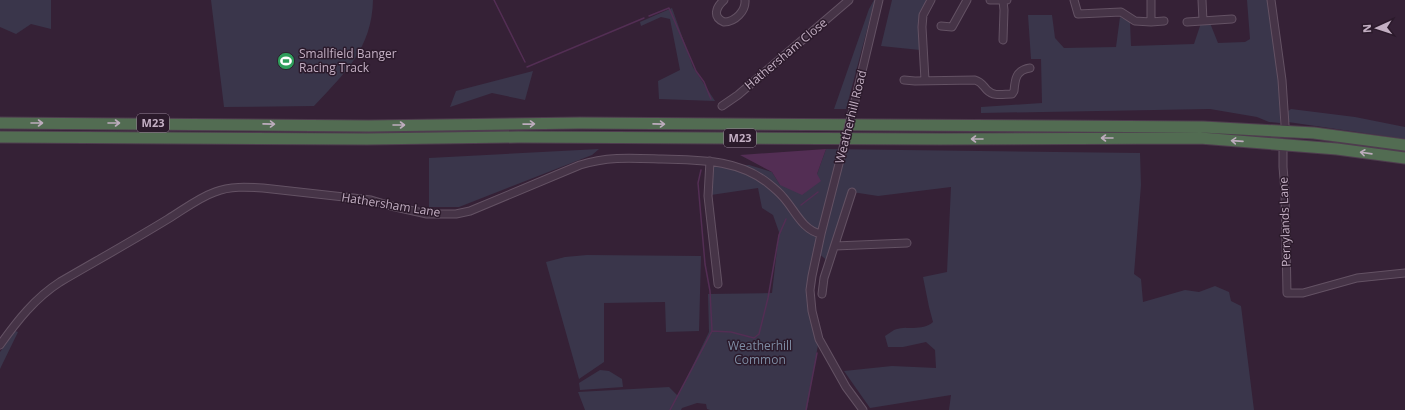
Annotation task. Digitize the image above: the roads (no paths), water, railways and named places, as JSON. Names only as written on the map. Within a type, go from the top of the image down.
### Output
[{"type":"highway","name":"M23","points":[[0,123],[369,126],[580,123],[1203,127],[1314,134],[1405,145]]},
{"type":"highway","name":"M23","points":[[0,137],[367,139],[518,137],[925,139],[1200,138],[1337,149],[1405,158]]},
{"type":"street","points":[[724,0],[718,5],[716,13],[720,20],[728,22],[742,12],[745,8],[745,0]]},
{"type":"street","name":"Hathersham Close","points":[[722,106],[849,0]]},
{"type":"street","name":"Weatherhill Road","points":[[863,410],[846,387],[819,339],[812,311],[810,290],[821,234],[879,0]]},
{"type":"street","points":[[925,80],[922,27],[924,15],[931,0]]},
{"type":"street","points":[[940,26],[952,28],[967,0]]},
{"type":"street","points":[[990,0],[1005,0],[1003,40]]},
{"type":"street","points":[[1074,0],[1078,14],[1121,12],[1135,22],[1164,21]]},
{"type":"street","points":[[1151,0],[1151,22]]},
{"type":"street","points":[[1202,0],[1203,21]]},
{"type":"street","points":[[1271,0],[1282,80],[1285,125]]},
{"type":"street","points":[[1187,22],[1232,19]]},
{"type":"street","points":[[904,80],[915,82],[925,80],[975,80],[980,81],[986,89],[996,95],[1012,94],[1014,91],[1014,82],[1018,74],[1024,69],[1030,68]]},
{"type":"street","name":"Perrylands Lane","points":[[1283,151],[1287,293],[1308,292],[1357,278],[1404,274]]},
{"type":"street","name":"Hathersham Lane","points":[[0,345],[31,305],[45,292],[202,198],[216,191],[229,188],[263,188],[371,200],[427,214],[456,214],[470,211],[595,160],[626,158],[710,161],[730,165],[752,173],[763,180],[784,197],[796,216],[807,227],[812,231],[821,234]]},
{"type":"street","points":[[710,161],[708,196],[718,284]]},
{"type":"street","points":[[822,294],[824,278],[852,192]]},
{"type":"street","points":[[835,246],[907,242]]},
{"type":"street","points":[[812,276],[824,278]]},
{"type":"waterway","points":[[494,0],[525,62]]},
{"type":"waterway","points":[[649,16],[669,8],[696,71],[704,82],[711,99]]},
{"type":"waterway","points":[[527,67],[644,18]]},
{"type":"waterway","points":[[670,410],[712,331],[710,291],[705,264],[698,183],[701,170]]},
{"type":"waterway","points":[[801,205],[818,192]]},
{"type":"waterway","points":[[712,331],[731,332],[754,338],[759,334],[768,298],[779,235],[786,219]]},
{"type":"waterway","points":[[806,410],[817,353]]},
{"type":"place","name":"Smallfield Banger Racing Track","points":[[286,61]]},
{"type":"park label","name":"Weatherhill Common","points":[[760,353]]}]
